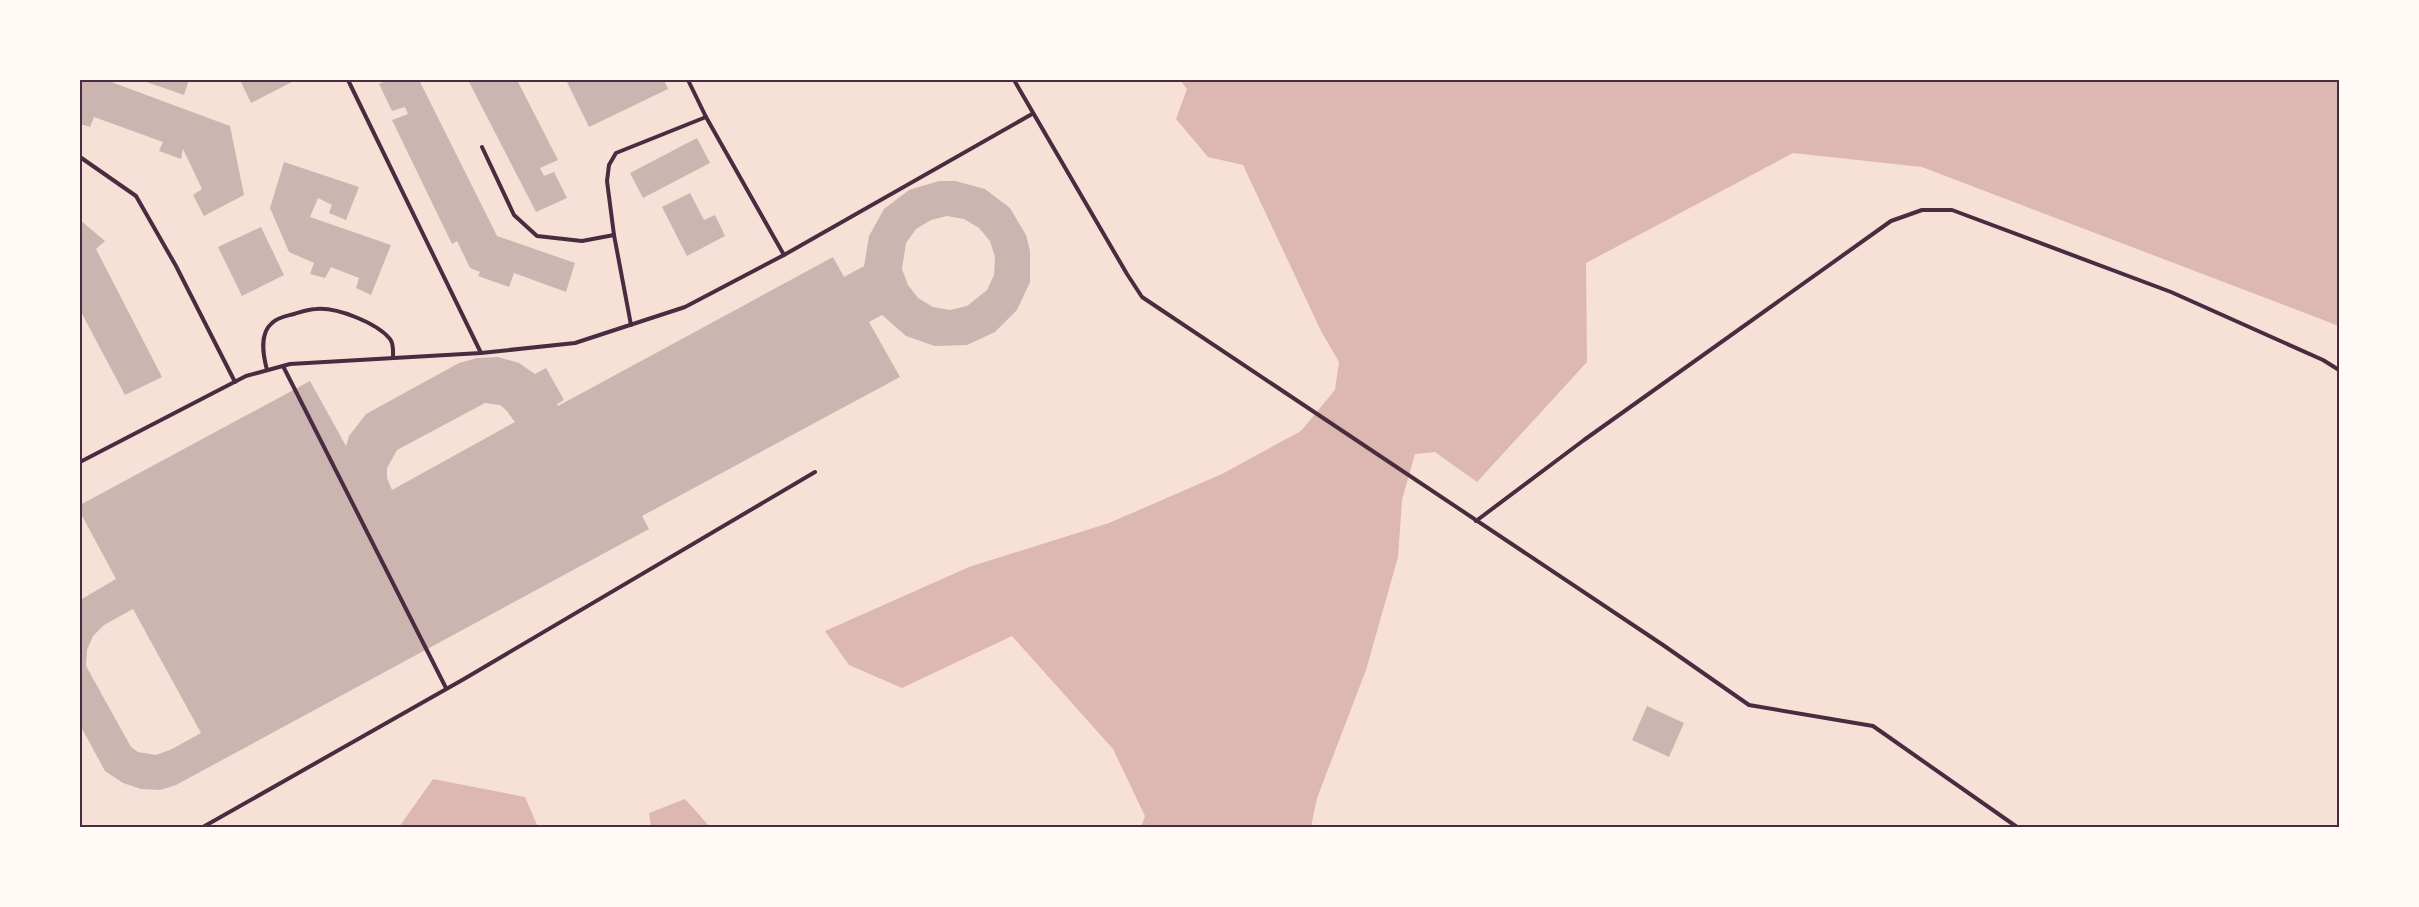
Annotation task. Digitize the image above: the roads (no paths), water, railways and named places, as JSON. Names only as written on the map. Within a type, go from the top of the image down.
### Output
[{"type":"lane","points":[[348,80],[481,353]]},
{"type":"lane","points":[[688,80],[706,117],[784,255]]},
{"type":"lane","points":[[1014,80],[1032,114],[1142,297],[1663,645],[1749,706],[1873,726],[2016,827]]},
{"type":"lane","points":[[80,462],[235,382],[267,370],[283,366],[393,357],[481,353],[575,343],[685,307],[784,255],[1032,114]]},
{"type":"lane","points":[[631,325],[614,235],[607,181],[609,165],[616,153],[706,117]]},
{"type":"lane","points":[[482,147],[514,214],[537,236],[582,241],[614,235]]},
{"type":"lane","points":[[80,157],[136,196],[176,266],[235,382]]},
{"type":"lane","points":[[1476,521],[1584,440],[1892,221],[1922,210],[1952,210],[2171,292],[2323,360],[2339,370]]},
{"type":"lane","points":[[267,370],[263,346],[265,334],[272,323],[280,318],[316,309],[330,310],[376,326],[391,339],[394,346],[393,357]]},
{"type":"lane","points":[[283,366],[446,688]]},
{"type":"lane","points":[[202,827],[446,688],[815,472]]}]
